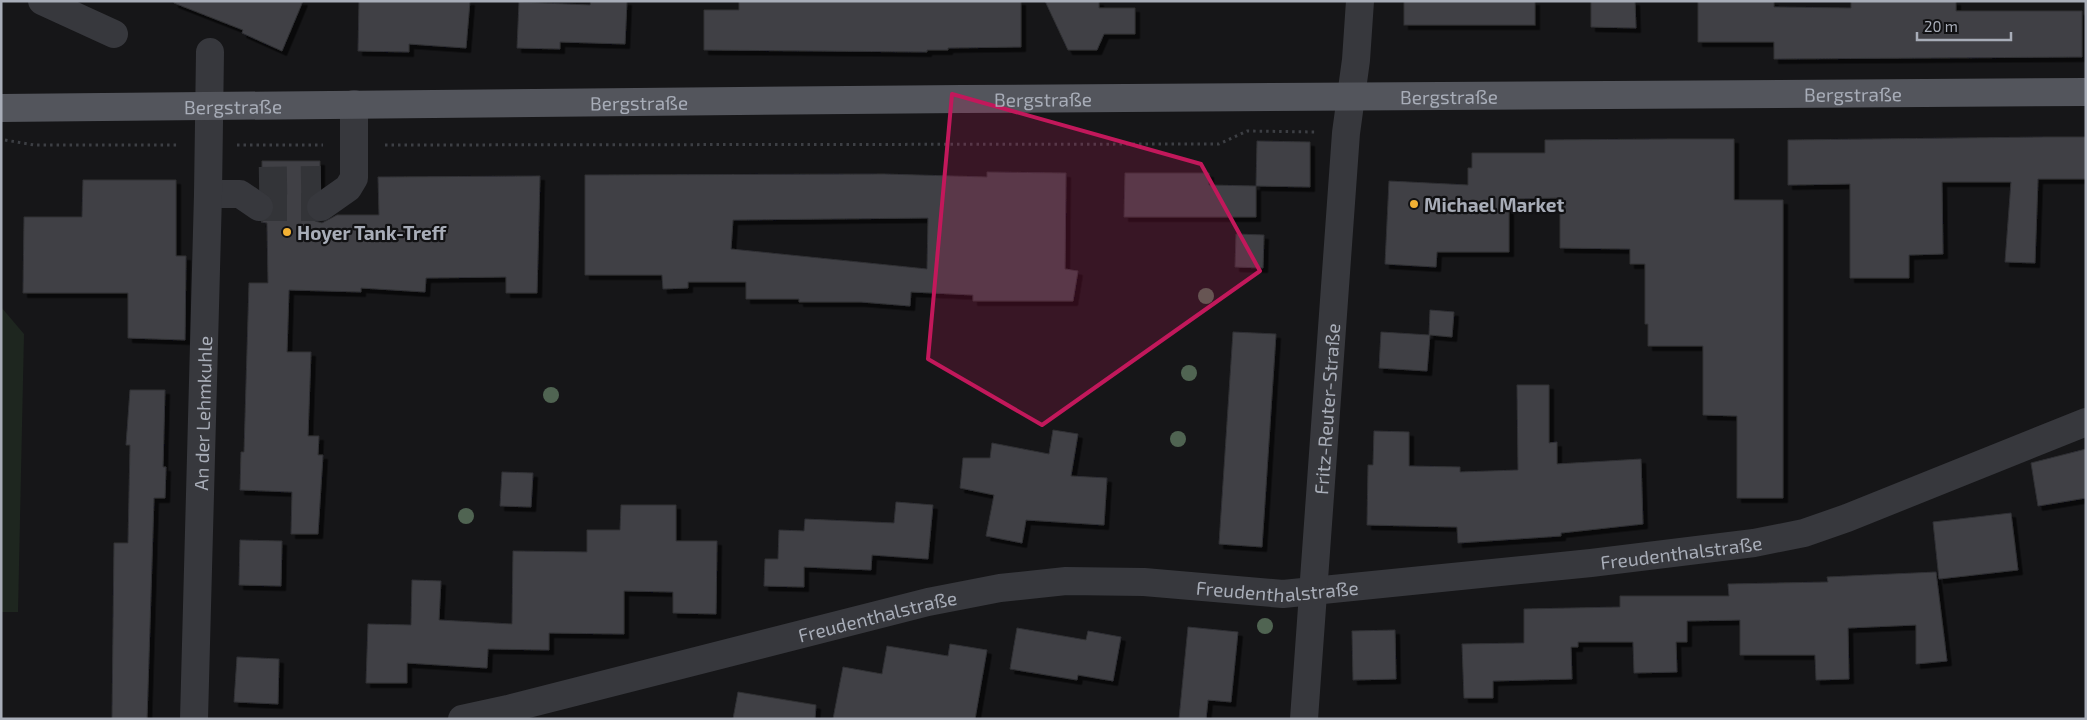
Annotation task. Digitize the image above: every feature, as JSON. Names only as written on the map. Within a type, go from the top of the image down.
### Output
[{"type":"main road","name":"Bergstraße","points":[[1,108],[2086,92]]},
{"type":"street","points":[[42,1],[114,34]]},
{"type":"street","name":"Fritz-Reuter-Straße","points":[[1304,719],[1350,98],[1356,60],[1360,1]]},
{"type":"street","name":"An der Lehmkuhle","points":[[194,719],[210,52]]},
{"type":"street","points":[[327,193],[348,188],[354,178],[354,104]]},
{"type":"street","points":[[208,194],[253,194]]},
{"type":"street","name":"Freudenthalstraße","points":[[462,719],[508,710],[928,602],[1000,588],[1066,581],[1144,582],[1284,594],[1591,563],[1754,542],[1804,533],[1847,518],[2086,422]]},
{"type":"path","points":[[4,140],[34,145],[1219,144],[1247,131],[1319,132]]},
{"type":"highlighted area","points":[[952,94],[1201,164],[1260,271],[1042,425],[928,359]]},
{"type":"shaded area","points":[[1,307],[24,334],[18,612],[1,612]]},
{"type":"building","points":[[174,1],[303,1],[282,51],[242,33],[243,30],[174,3]]},
{"type":"building","points":[[359,1],[470,1],[466,48],[409,44],[409,52],[358,51]]},
{"type":"building","points":[[591,1],[627,1],[625,44],[560,42],[560,49],[517,48],[519,2],[590,5]]},
{"type":"building","points":[[739,1],[1021,1],[1021,47],[948,48],[948,50],[927,50],[927,52],[704,50],[704,10],[739,10]]},
{"type":"building","points":[[1045,1],[1099,1],[1099,8],[1135,8],[1135,34],[1104,34],[1097,50],[1068,50]]},
{"type":"building","points":[[1404,1],[1535,1],[1535,25],[1404,25]]},
{"type":"building","points":[[1591,1],[1635,1],[1636,28],[1591,27]]},
{"type":"building","points":[[1698,1],[1774,1],[1774,7],[1851,8],[1851,1],[1956,1],[1956,11],[2082,11],[2082,57],[1774,59],[1774,42],[1698,42]]},
{"type":"building","points":[[2086,137],[2086,179],[2038,179],[2035,263],[2005,262],[2011,182],[1942,182],[1943,254],[1909,255],[1909,278],[1850,278],[1850,184],[1788,185],[1788,140]]},
{"type":"building","points":[[1734,139],[1734,200],[1783,200],[1783,498],[1737,498],[1737,416],[1703,415],[1703,346],[1648,346],[1648,324],[1645,324],[1645,264],[1630,264],[1630,249],[1560,248],[1560,198],[1509,199],[1509,252],[1437,252],[1436,267],[1385,264],[1389,181],[1468,185],[1468,168],[1472,168],[1472,153],[1545,153],[1545,140]]},
{"type":"building","points":[[1257,141],[1310,142],[1310,187],[1256,186]]},
{"type":"building","points":[[262,161],[320,161],[320,189],[307,200],[305,208],[309,216],[315,221],[322,223],[337,215],[379,215],[378,177],[540,176],[537,293],[506,293],[506,277],[426,278],[425,292],[361,288],[361,292],[289,290],[287,352],[311,352],[308,436],[319,436],[318,455],[323,455],[318,534],[291,534],[292,492],[240,490],[241,452],[244,452],[249,283],[268,283],[267,223],[261,222],[272,216],[275,208],[273,200],[262,190]]},
{"type":"building","points":[[987,172],[1066,173],[1065,269],[1078,271],[1073,301],[973,301],[973,295],[911,292],[910,306],[861,302],[799,302],[799,299],[746,299],[746,282],[688,282],[688,288],[663,289],[662,275],[585,275],[585,175],[884,174],[987,177]],"holes":[[[928,218],[927,269],[731,249],[733,220]]]},
{"type":"building","points":[[1125,173],[1209,173],[1209,185],[1256,186],[1256,217],[1124,217]]},
{"type":"building","points":[[83,180],[176,180],[176,256],[186,256],[185,340],[128,338],[128,293],[23,293],[24,217],[82,217]]},
{"type":"building","points":[[1236,234],[1264,235],[1263,268],[1235,267]]},
{"type":"building","points":[[1430,310],[1454,312],[1452,337],[1430,335],[1427,371],[1379,368],[1381,332],[1429,335]]},
{"type":"building","points":[[1233,332],[1276,334],[1262,547],[1219,544]]},
{"type":"building","points":[[1517,385],[1549,385],[1549,443],[1557,442],[1557,464],[1641,459],[1643,524],[1561,533],[1561,536],[1458,543],[1457,527],[1367,525],[1368,465],[1373,465],[1374,431],[1409,432],[1409,466],[1460,467],[1460,472],[1518,470]]},
{"type":"building","points":[[130,390],[165,390],[163,467],[166,467],[165,498],[154,498],[147,719],[112,719],[114,543],[128,543],[130,445],[126,445]]},
{"type":"building","points":[[1053,430],[1078,434],[1071,476],[1107,478],[1104,525],[1026,520],[1022,543],[986,536],[994,495],[960,488],[963,458],[990,458],[992,443],[1049,454]]},
{"type":"building","points":[[2086,449],[2086,498],[2038,506],[2031,463]]},
{"type":"building","points":[[502,472],[533,473],[531,507],[500,506]]},
{"type":"building","points":[[896,502],[933,505],[928,559],[872,555],[871,570],[804,567],[804,587],[764,586],[765,559],[778,559],[779,530],[804,531],[805,519],[894,523]]},
{"type":"building","points":[[621,505],[676,505],[676,541],[717,541],[716,614],[673,613],[673,592],[624,591],[624,634],[549,633],[549,650],[488,649],[487,668],[407,663],[407,683],[366,683],[368,624],[411,625],[412,580],[441,581],[439,620],[512,624],[513,551],[587,552],[587,530],[620,530]]},
{"type":"building","points":[[2011,513],[2018,570],[1939,579],[1933,522]]},
{"type":"building","points":[[240,540],[282,541],[281,586],[239,585]]},
{"type":"building","points":[[1936,572],[1947,661],[1916,664],[1916,625],[1848,628],[1849,679],[1816,680],[1815,655],[1740,655],[1740,620],[1687,621],[1687,642],[1676,642],[1677,672],[1634,673],[1633,642],[1578,642],[1578,647],[1571,647],[1572,679],[1493,681],[1493,698],[1464,698],[1462,644],[1524,643],[1524,609],[1620,607],[1620,596],[1729,596],[1728,584],[1828,582],[1827,577]]},
{"type":"building","points":[[1188,627],[1238,632],[1231,702],[1208,700],[1206,719],[1179,719]]},
{"type":"building","points":[[1017,628],[1086,640],[1088,631],[1121,637],[1113,681],[1078,675],[1077,680],[1010,669]]},
{"type":"building","points":[[1395,630],[1396,679],[1353,680],[1352,631]]},
{"type":"building","points":[[950,644],[987,650],[975,719],[833,719],[843,667],[882,674],[887,646],[948,656]]},
{"type":"building","points":[[237,657],[279,659],[278,704],[234,702]]},
{"type":"building","points":[[738,692],[816,705],[815,719],[733,719]]},
{"type":"tunnel","points":[[259,181],[321,180]]},
{"type":"tunnel","points":[[259,207],[321,207]]},
{"type":"place","name":"Michael Market","points":[[1414,204]]},
{"type":"place","name":"Hoyer Tank-Treff","points":[[287,232]]}]
